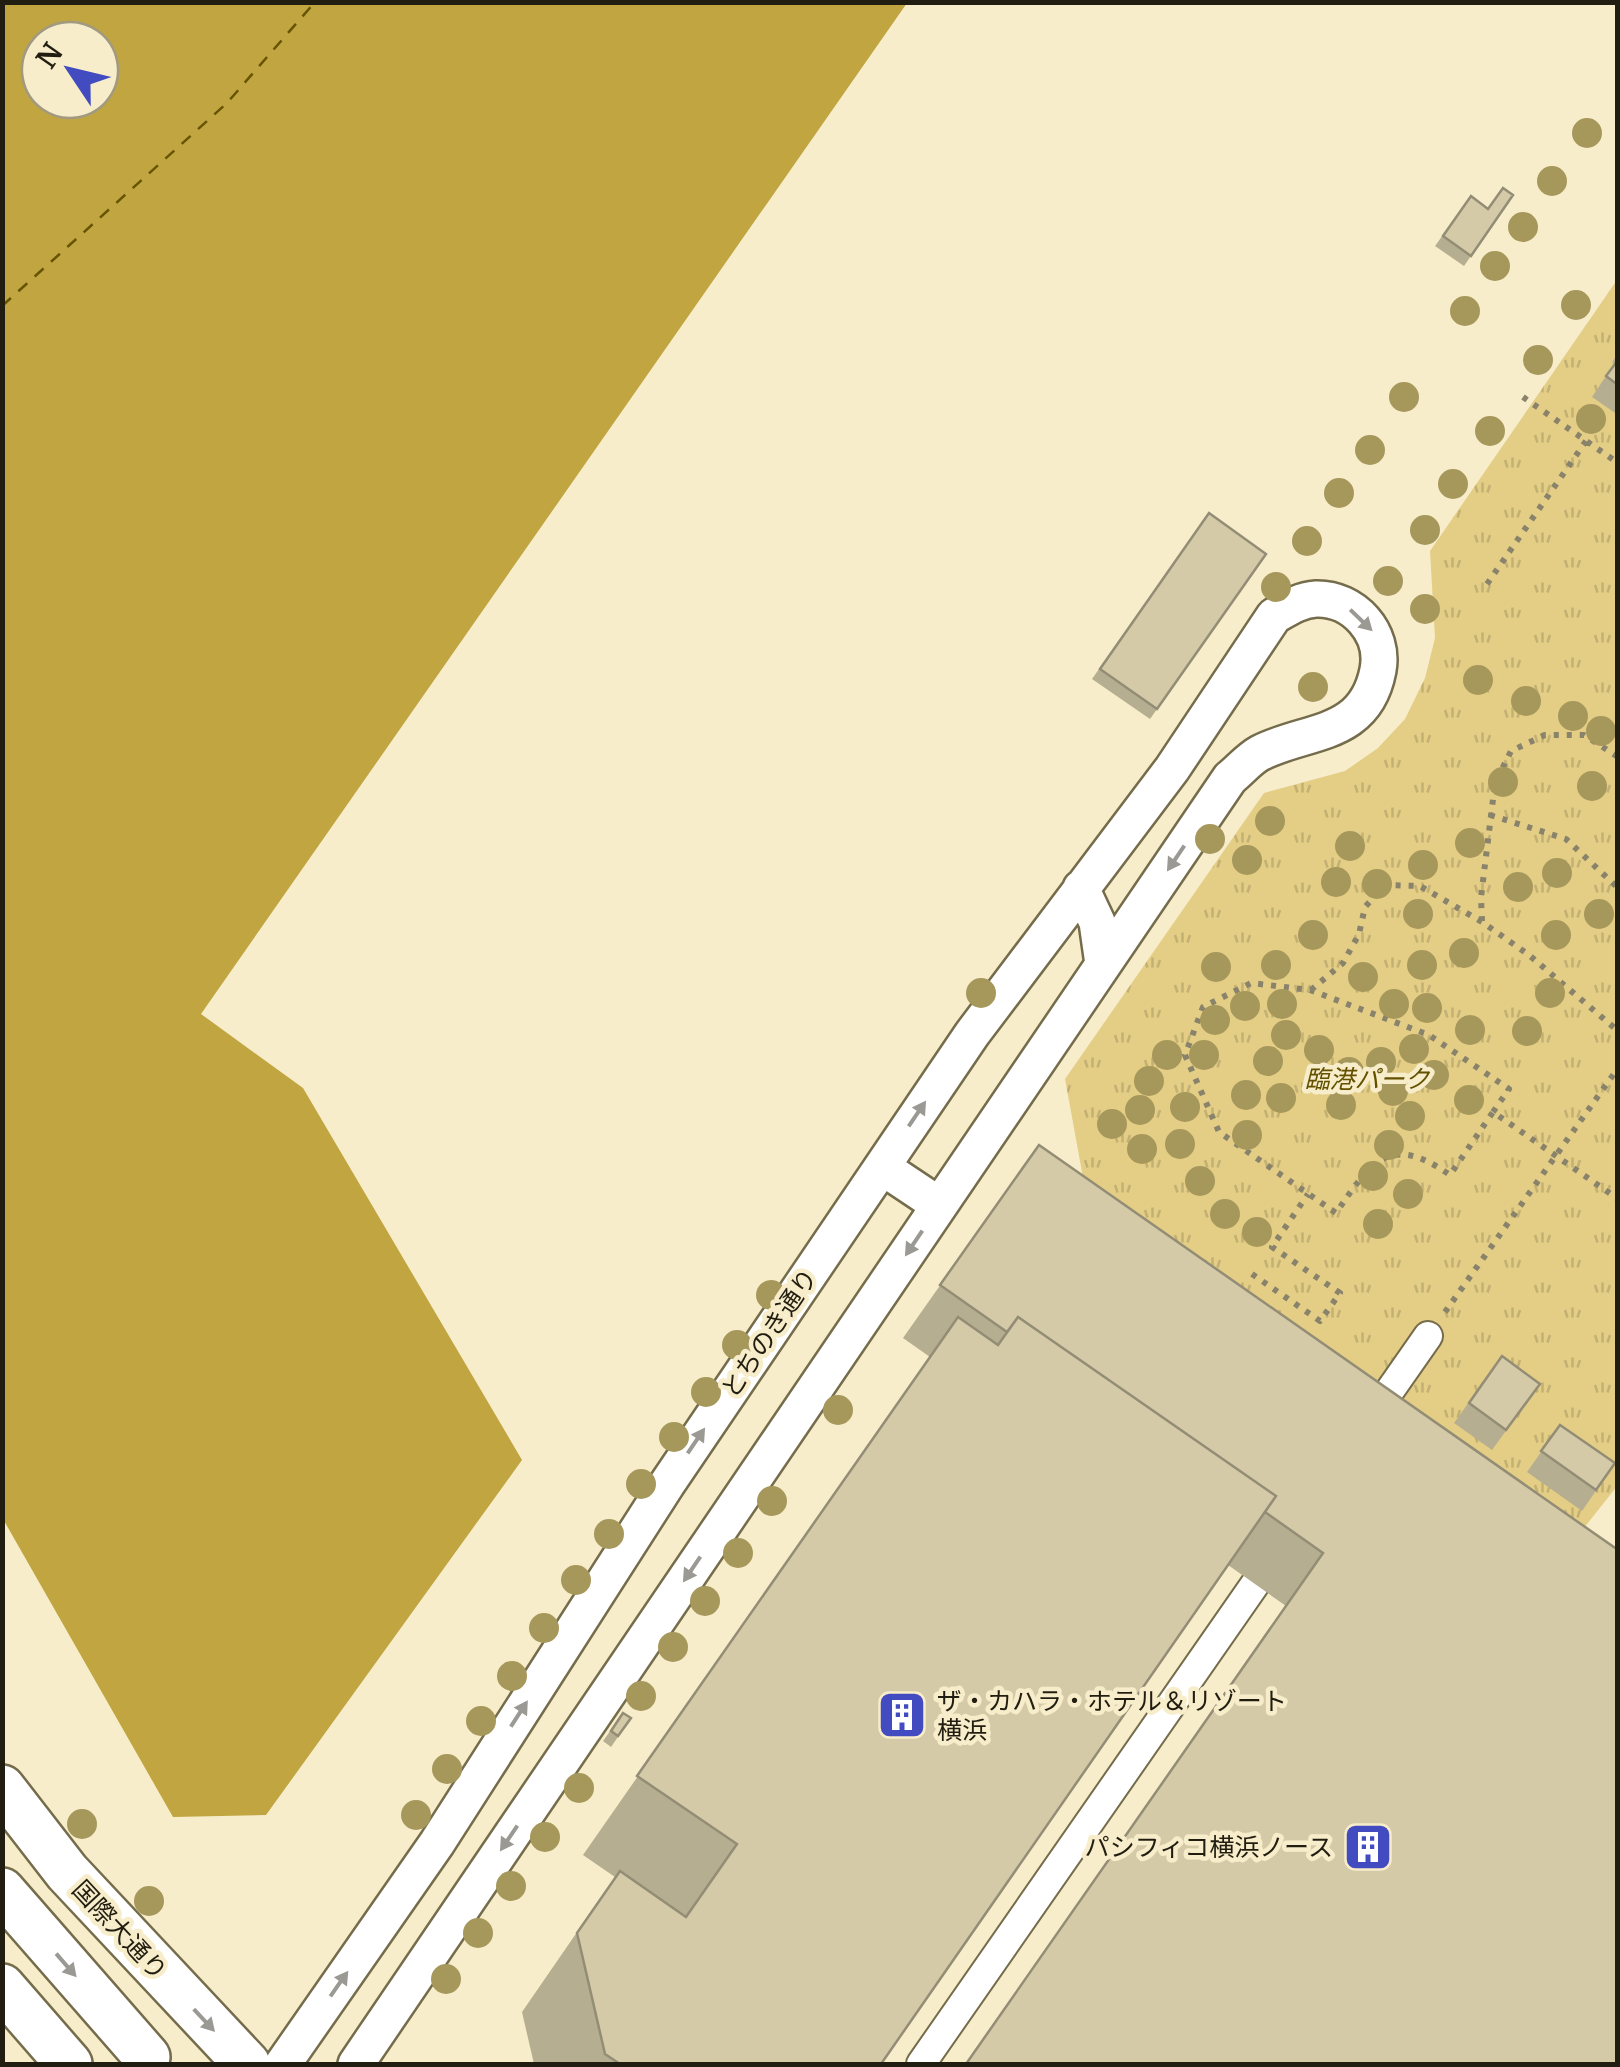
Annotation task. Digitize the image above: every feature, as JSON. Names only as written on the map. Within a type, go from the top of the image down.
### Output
[{"type":"street","name":"とちのき通り","points":[[283,2064],[437,1844],[667,1484],[972,1034],[1172,768],[1274,616],[1297,603],[1316,599],[1339,603],[1360,616],[1372,628],[1379,655],[1378,670],[1362,706],[1343,724],[1256,755],[1230,778],[1103,964]]},
{"type":"street","points":[[356,2064],[1103,964],[1097,922],[1082,888]]},
{"type":"street","points":[[882,1167],[939,1206]]},
{"type":"street","points":[[1349,1449],[1428,1336]]},
{"type":"street","points":[[921,2064],[1293,1530]]},
{"type":"street","name":"国際大通り","points":[[2,1788],[67,1872],[246,2064]]},
{"type":"street","points":[[2,1892],[147,2057]]},
{"type":"street","points":[[2,1987],[69,2064]]},
{"type":"path","points":[[1523,397],[1618,463]]},
{"type":"path","points":[[1487,584],[1586,441]]},
{"type":"path","points":[[1482,922],[1480,897],[1495,782],[1511,752],[1545,736],[1584,735],[1618,757]]},
{"type":"path","points":[[1490,815],[1566,838],[1618,888]]},
{"type":"path","points":[[1310,990],[1343,963],[1359,934],[1366,907],[1385,885],[1420,886],[1482,922],[1543,966],[1618,1030]]},
{"type":"path","points":[[1251,982],[1310,990],[1428,1035],[1509,1089],[1492,1112],[1450,1174],[1430,1161],[1397,1152],[1375,1162],[1336,1214],[1220,1132],[1184,1054],[1203,1006],[1251,982]]},
{"type":"path","points":[[1428,1336],[1618,1068]]},
{"type":"path","points":[[1492,1112],[1618,1198]]},
{"type":"path","points":[[1252,1274],[1320,1321],[1340,1293],[1272,1246],[1308,1194]]},
{"type":"green space","name":"臨港パーク","points":[[1617,280],[1618,1485],[1580,1533],[1084,1183],[1065,1079],[1264,793],[1345,771],[1378,748],[1405,719],[1425,678],[1435,638],[1430,551]]},
{"type":"shaded area","points":[[2,3],[907,3],[201,1014],[303,1088],[522,1460],[266,1815],[173,1817],[3,1519]]},
{"type":"building","points":[[1503,188],[1513,195],[1471,256],[1443,236],[1471,196],[1488,209]]},
{"type":"building","points":[[1618,360],[1618,385],[1606,376]]},
{"type":"building","points":[[1209,513],[1266,554],[1157,709],[1100,669]]},
{"type":"building","name":"パシフィコ横浜ノース","points":[[1039,1145],[1618,1550],[1618,2064],[966,2064],[1323,1553],[1265,1512],[1276,1496],[1018,1317],[1007,1332],[940,1285]]},
{"type":"building","name":"ザ・カハラ・ホテル＆リゾート 横浜","points":[[958,1317],[998,1345],[1018,1317],[1276,1496],[881,2064],[620,2064],[605,2054],[577,1933],[620,1871],[686,1917],[737,1844],[637,1776]]},
{"type":"building","points":[[1502,1356],[1540,1384],[1506,1430],[1469,1403]]},
{"type":"building","points":[[1560,1425],[1615,1463],[1596,1490],[1541,1451]]},
{"type":"building","points":[[623,1713],[631,1718],[618,1736],[611,1731]]},
{"type":"ferry route","points":[[2,306],[227,103],[315,2]]},
{"type":"place","name":"ザ・カハラ・ホテル＆リゾート 横浜","points":[[902,1715]]},
{"type":"place","name":"パシフィコ横浜ノース","points":[[1368,1847]]}]
